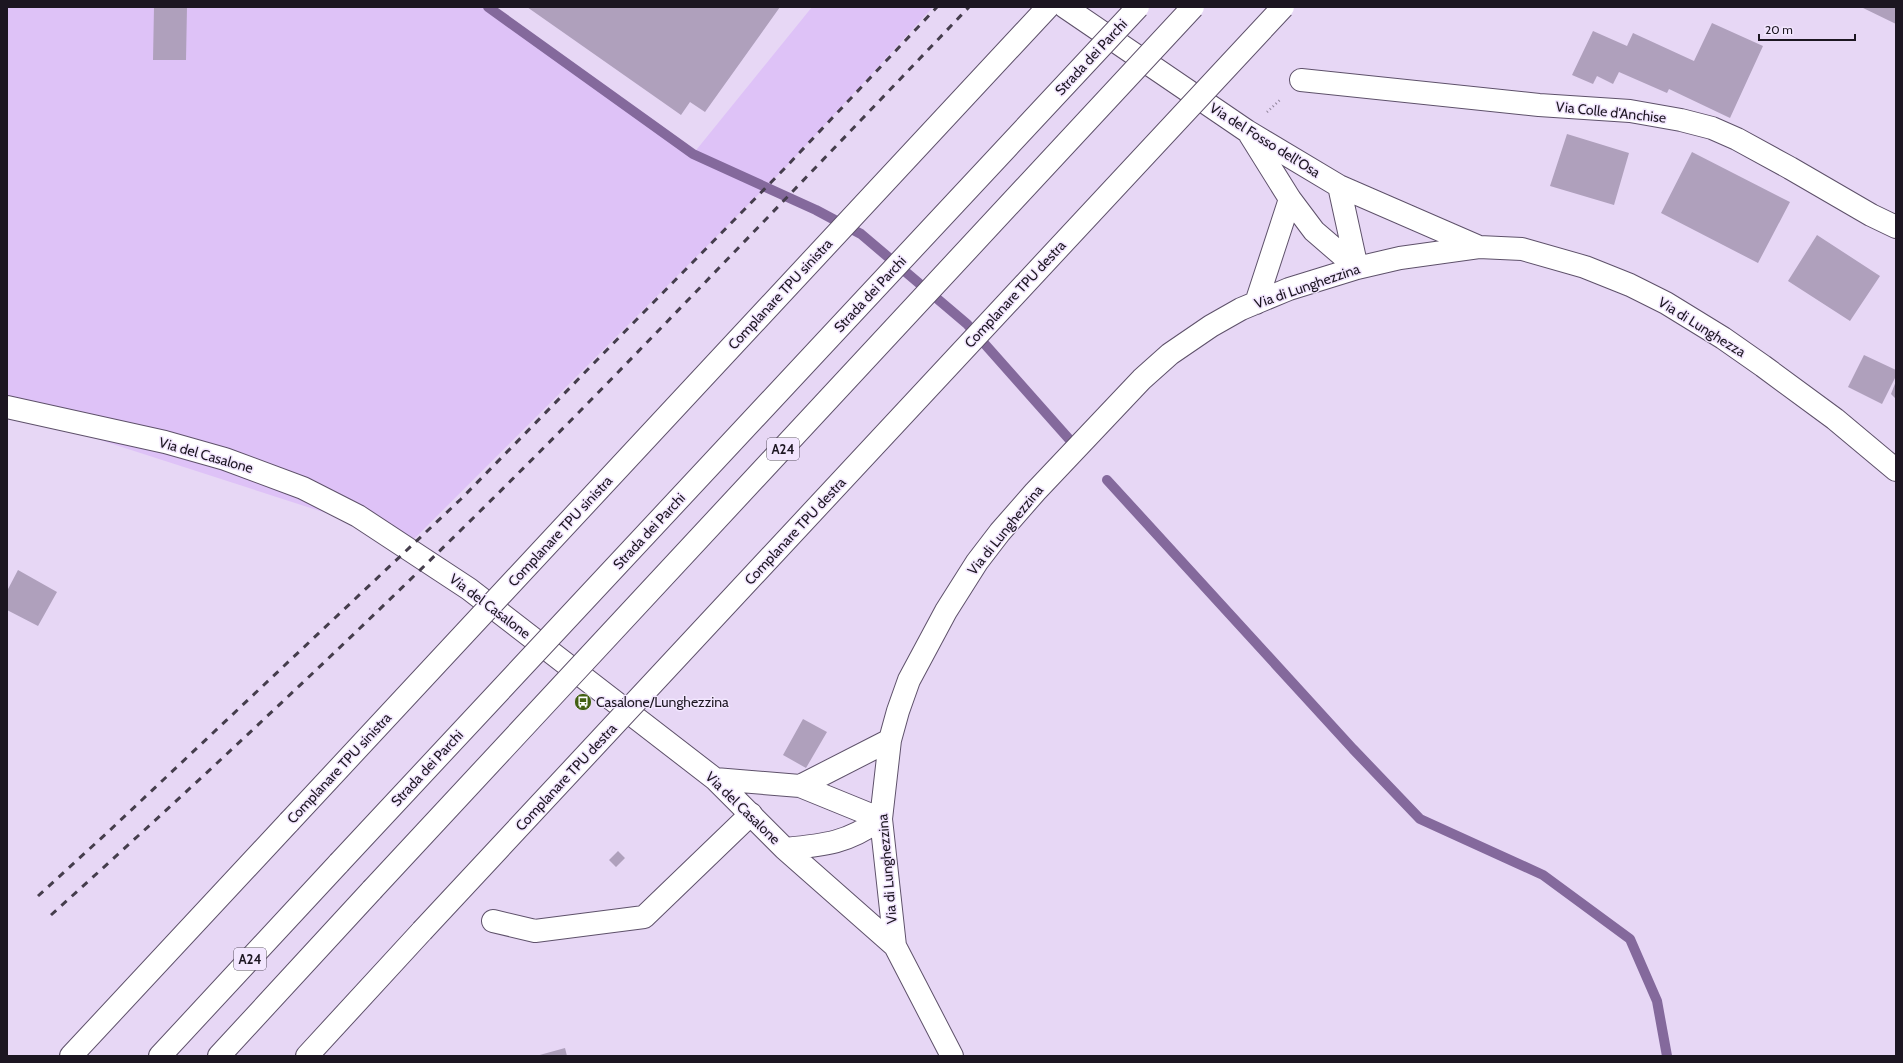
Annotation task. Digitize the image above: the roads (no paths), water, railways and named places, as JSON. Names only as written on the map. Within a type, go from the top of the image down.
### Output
[{"type":"main road","name":"Complanare TPU sinistra","points":[[71,1056],[1048,7]]},
{"type":"main road","name":"Via del Fosso dell'Osa","points":[[1065,7],[1247,131],[1339,186],[1479,247]]},
{"type":"main road","name":"Strada dei Parchi","points":[[160,1056],[1138,7]]},
{"type":"main road","name":"A24","points":[[219,1056],[1193,7]]},
{"type":"main road","name":"Complanare TPU destra","points":[[307,1056],[1283,7]]},
{"type":"main road","name":"Via Colle d'Anchise","points":[[1301,80],[1539,105],[1630,111],[1676,119],[1712,128],[1737,139],[1784,164],[1867,213],[1896,227]]},
{"type":"main road","points":[[1247,131],[1290,199],[1314,231],[1357,268]]},
{"type":"main road","points":[[1339,186],[1357,268]]},
{"type":"main road","points":[[1256,303],[1290,199]]},
{"type":"main road","name":"Via di Lunghezzina","points":[[952,1056],[895,946],[881,819],[890,740],[909,680],[934,633],[977,562],[1035,492],[1142,379],[1170,354],[1199,333],[1228,316],[1289,289],[1357,268],[1417,254],[1479,247]]},
{"type":"main road","name":"Via di Lunghezza","points":[[1479,247],[1522,249],[1559,258],[1612,277],[1654,296],[1723,338],[1763,366],[1835,419],[1896,470]]},
{"type":"main road","name":"Via del Casalone","points":[[7,407],[204,452],[282,479],[341,506],[385,532],[469,589],[715,779],[785,849],[895,946]]},
{"type":"main road","points":[[800,786],[890,740]]},
{"type":"main road","points":[[715,779],[800,786],[881,819]]},
{"type":"main road","points":[[492,921],[535,931],[644,917],[751,814]]},
{"type":"main road","points":[[785,849],[819,846],[839,841],[861,832],[881,819]]},
{"type":"waterway","points":[[488,7],[693,154],[816,210],[861,234],[967,324],[1069,439]]},
{"type":"waterway","points":[[1107,480],[1353,749],[1420,819],[1543,875],[1630,939],[1657,1001],[1667,1056]]},
{"type":"railway","points":[[38,896],[461,499],[786,167],[937,7]]},
{"type":"railway","points":[[51,915],[323,664],[456,535],[586,405],[969,7]]},
{"type":"place","name":"Casalone/Lunghezzina","points":[[583,702]]}]
